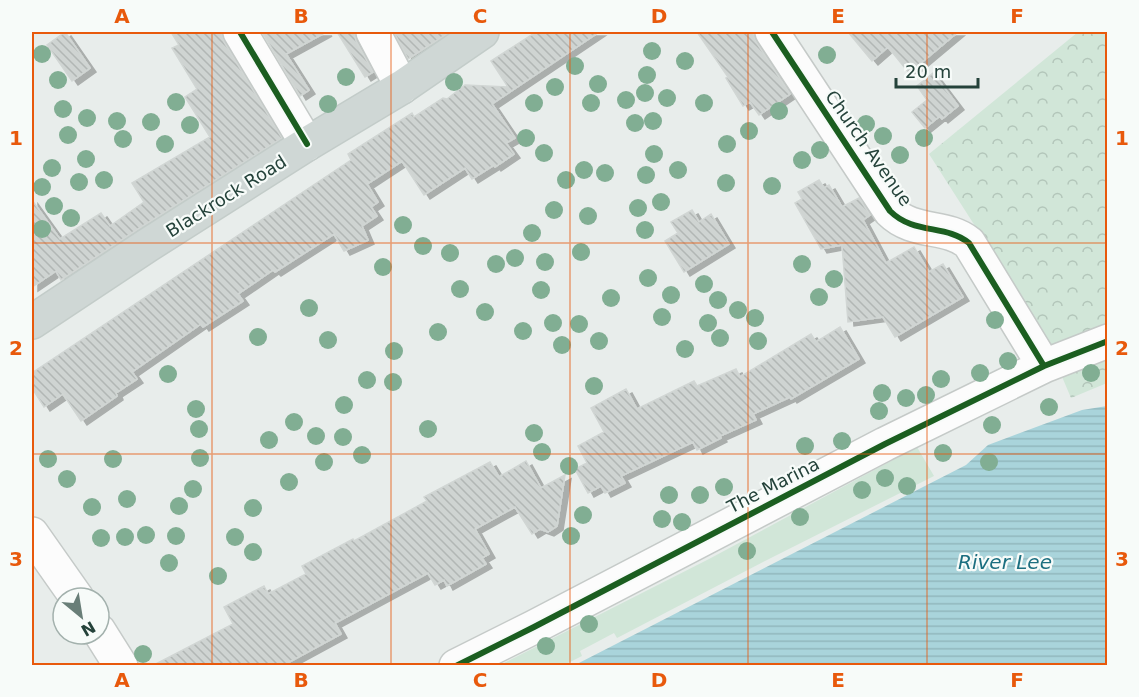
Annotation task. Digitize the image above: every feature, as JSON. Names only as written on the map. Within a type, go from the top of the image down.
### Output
[{"type":"main road","name":"Blackrock Road","points":[[32,322],[307,144],[402,87],[482,32]]},
{"type":"street","points":[[240,32],[307,144]]},
{"type":"street","points":[[374,32],[402,87]]},
{"type":"street","name":"Church Avenue","points":[[772,32],[890,211],[897,218],[917,227],[961,236],[969,243],[1044,366]]},
{"type":"street","name":"The Marina","points":[[456,666],[885,444],[1044,366],[1107,342]]},
{"type":"street","points":[[32,534],[69,586]]},
{"type":"street","points":[[108,646],[121,666]]},
{"type":"green space","points":[[1078,32],[1107,32],[1107,383],[1071,398],[1044,334],[929,154]]},
{"type":"green space","points":[[917,447],[934,476],[617,638],[614,633],[580,651],[582,656],[564,665],[500,665],[709,559]]},
{"type":"water","name":"River Lee","points":[[1107,406],[1107,665],[575,665],[966,465],[988,445],[1082,410]]},
{"type":"building","points":[[65,32],[90,68],[72,81],[47,45]]},
{"type":"building","points":[[171,32],[221,32],[224,42],[282,138],[61,280],[56,271],[32,287],[32,200],[60,239],[101,213],[110,226],[144,202],[132,183],[210,137],[185,97],[197,89],[172,48],[179,45]]},
{"type":"building","points":[[262,32],[326,32],[286,54],[309,90],[300,96]]},
{"type":"building","points":[[337,32],[354,32],[356,41],[373,72],[365,77]]},
{"type":"building","points":[[394,32],[450,32],[408,59]]},
{"type":"building","points":[[536,32],[599,32],[492,104],[515,138],[506,143],[514,154],[472,179],[465,168],[424,195],[402,161],[367,184],[378,202],[371,207],[377,216],[362,226],[368,240],[344,251],[334,234],[275,272],[273,270],[238,294],[243,301],[203,327],[201,324],[132,372],[137,379],[81,421],[63,394],[44,407],[32,388],[32,373],[351,160],[348,154],[412,113],[414,117],[443,98],[447,99],[465,85],[508,87],[491,61]]},
{"type":"building","points":[[697,32],[752,32],[756,42],[790,94],[759,115],[750,102],[743,106],[726,78],[728,77]]},
{"type":"building","points":[[848,32],[958,32],[909,73],[888,47],[872,61]]},
{"type":"building","points":[[933,73],[958,106],[942,119],[940,116],[925,128],[912,112],[927,100],[917,86]]},
{"type":"building","points":[[819,180],[824,188],[829,185],[842,207],[859,198],[870,215],[863,220],[886,263],[914,247],[929,272],[943,264],[963,297],[895,337],[883,317],[848,322],[842,245],[821,249],[795,203],[802,199],[798,192]]},
{"type":"building","points":[[692,210],[699,222],[711,214],[729,244],[684,272],[665,241],[678,233],[671,222]]},
{"type":"building","points":[[840,327],[859,359],[791,399],[790,397],[753,414],[756,420],[720,436],[721,438],[697,450],[693,442],[621,476],[625,483],[605,493],[601,486],[588,493],[575,469],[587,463],[578,446],[604,432],[591,408],[626,389],[637,409],[694,381],[697,386],[736,369],[740,377],[811,334],[816,342]]},
{"type":"building","points":[[526,461],[541,488],[565,475],[557,526],[548,532],[540,529],[532,534],[515,507],[475,529],[489,554],[482,558],[486,564],[447,586],[444,580],[435,585],[428,573],[335,623],[341,634],[282,666],[152,666],[233,624],[224,607],[264,586],[268,594],[306,574],[302,566],[353,539],[354,541],[427,501],[424,497],[490,462],[499,477]]},
{"type":"cycle path","points":[[240,32],[307,144]]},
{"type":"cycle path","points":[[772,32],[890,211],[909,223],[950,233],[969,243],[1044,366]]},
{"type":"cycle path","points":[[456,666],[885,444],[1044,366],[1108,341]]}]
